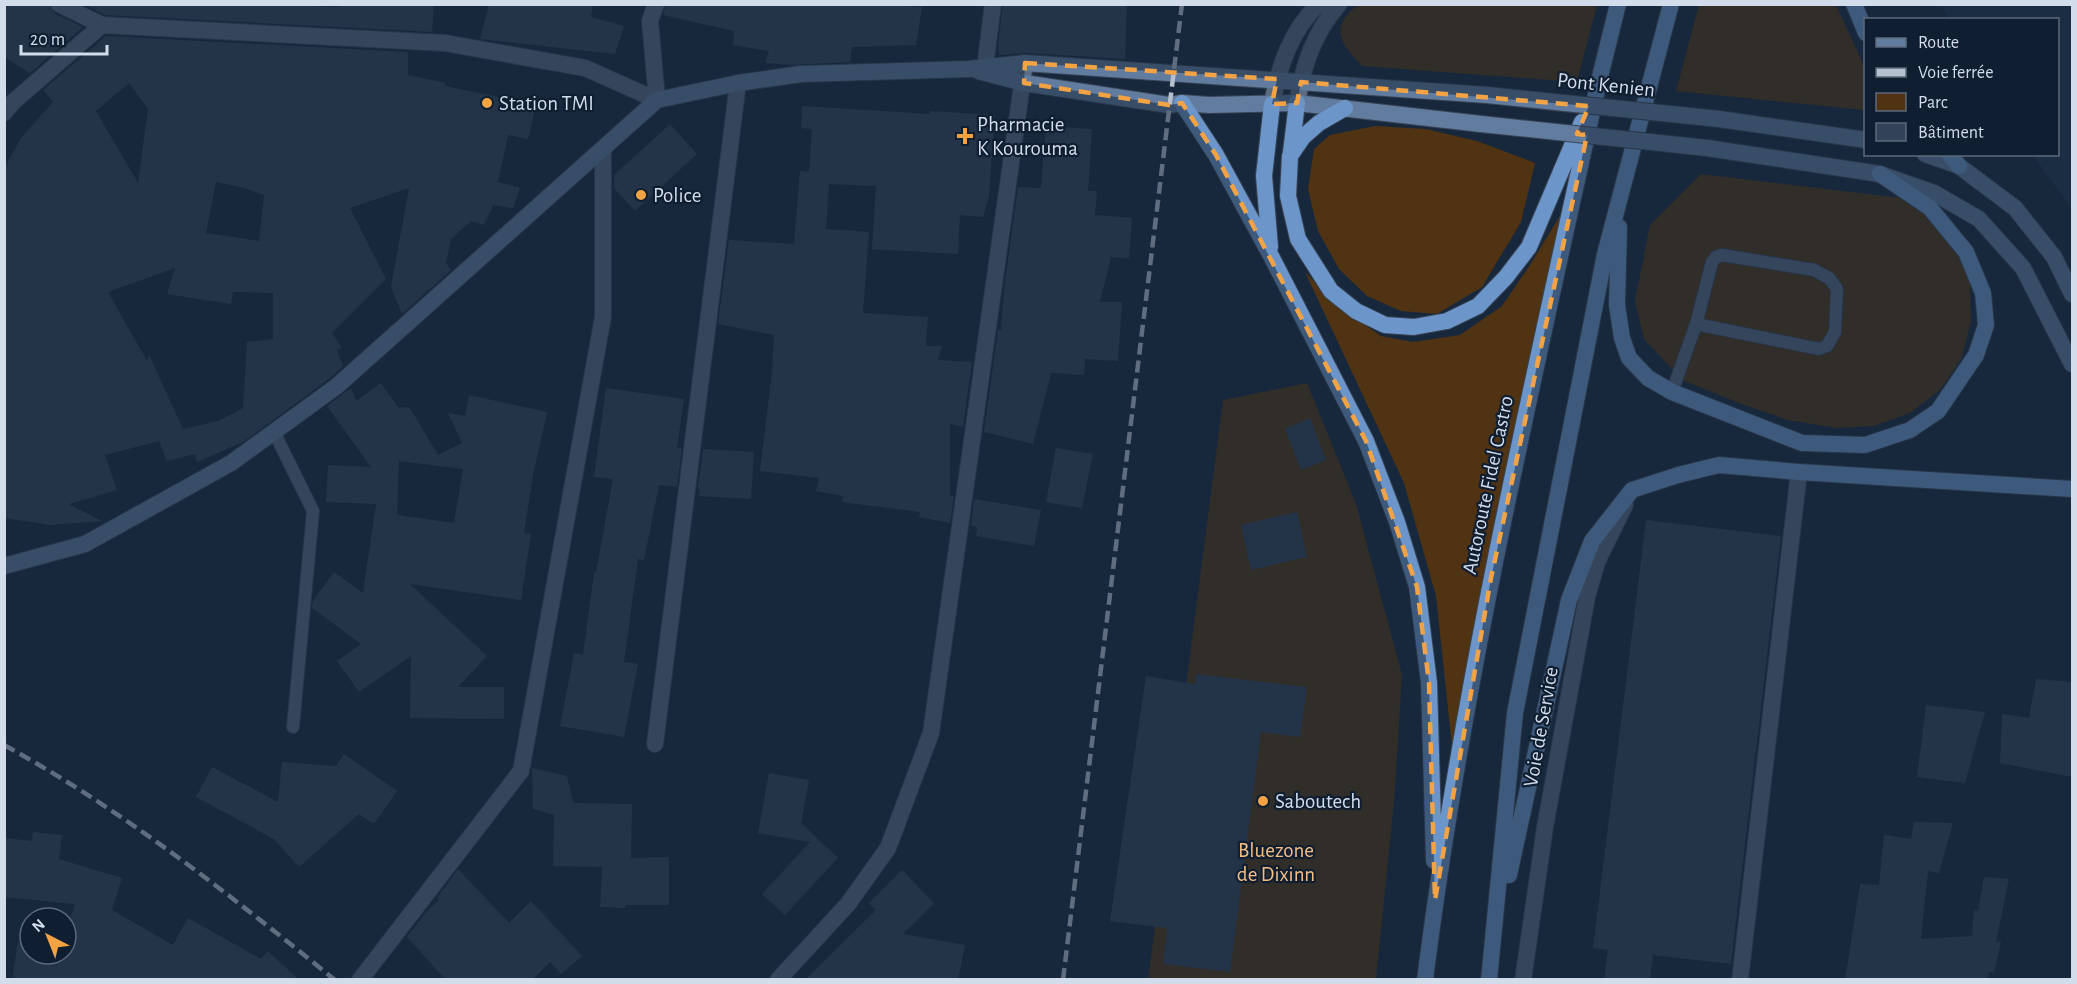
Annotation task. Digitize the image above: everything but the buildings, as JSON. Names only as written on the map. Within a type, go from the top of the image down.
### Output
[{"type":"highway","name":"Autoroute Fidel Castro","points":[[1425,980],[1435,900],[1491,578],[1598,85],[1618,4]]},
{"type":"highway","points":[[1489,980],[1515,713],[1605,255],[1671,4]]},
{"type":"highway","points":[[1854,4],[1864,28]]},
{"type":"highway","points":[[1297,104],[1290,156],[1288,196],[1298,239],[1331,291],[1356,310],[1385,325],[1414,327],[1447,321],[1478,306],[1506,277],[1529,247],[1598,85]]},
{"type":"highway","points":[[1182,103],[1216,155],[1271,256],[1366,441],[1397,522],[1417,587],[1430,683],[1435,900]]},
{"type":"highway","points":[[1271,256],[1264,176],[1272,104]]},
{"type":"highway","points":[[1290,156],[1303,137],[1319,123],[1345,108]]},
{"type":"highway","points":[[1620,197],[1617,305],[1622,338],[1629,358],[1648,378],[1672,392],[1802,443],[1865,445],[1910,430],[1938,411],[1976,355],[1986,325],[1983,293],[1966,252],[1930,208],[1880,174]]},
{"type":"highway","points":[[1494,937],[1569,600],[1592,541],[1632,490],[1719,465],[2073,489]]},
{"type":"main road","name":"Pont Kenien","points":[[977,68],[1025,63],[1487,95],[1719,119],[1864,140]]},
{"type":"main road","points":[[4,566],[85,544],[231,463],[337,386],[657,100],[738,83],[801,74],[977,68],[1024,83],[1169,105],[1182,103],[1297,104],[1345,108],[1707,148],[1880,174],[1934,193],[1979,219],[2023,268],[2073,364]]},
{"type":"main road","points":[[1935,156],[1954,160],[2015,208],[2054,257],[2073,294]]},
{"type":"street","points":[[59,4],[102,25],[445,43],[585,68],[657,100],[650,21],[656,4]]},
{"type":"street","points":[[977,68],[993,4]]},
{"type":"street","points":[[1272,104],[1283,57],[1319,4]]},
{"type":"street","points":[[1297,104],[1306,60],[1316,35],[1338,4]]},
{"type":"street","points":[[4,113],[13,102],[102,25]]},
{"type":"street","points":[[778,980],[848,904],[888,848],[931,733],[1025,63]]},
{"type":"street","points":[[655,744],[738,83]]},
{"type":"street","points":[[360,980],[521,771],[603,317],[603,148]]},
{"type":"street","points":[[1740,980],[1799,472]]},
{"type":"street","name":"Voie de Service","points":[[1523,980],[1545,827],[1587,597],[1597,562],[1632,490]]},
{"type":"lane","points":[[1672,392],[1696,324],[1712,262],[1716,257],[1722,255],[1814,270],[1829,278],[1837,289],[1835,332],[1827,346],[1819,349],[1696,324]]},
{"type":"lane","points":[[274,432],[313,511],[292,727]]},
{"type":"highlighted area","points":[[1025,63],[1277,79],[1272,104],[1297,103],[1301,82],[1589,106],[1577,134],[1587,135],[1491,578],[1435,900],[1429,683],[1417,587],[1366,441],[1216,155],[1182,103],[1169,105],[1024,83]]},
{"type":"shaded area","points":[[1941,5],[2072,5],[2072,210],[2034,156],[2059,156],[2059,18],[1949,18]]},
{"type":"green space","points":[[1359,4],[1597,5],[1577,82],[1362,66],[1348,50],[1341,36],[1343,21]]},
{"type":"green space","points":[[1699,5],[1836,5],[1864,66],[1864,110],[1676,91]]},
{"type":"green space","points":[[1375,126],[1426,129],[1477,141],[1535,163],[1521,222],[1482,287],[1437,314],[1401,311],[1367,296],[1339,269],[1318,231],[1308,189],[1314,149],[1330,135]]},
{"type":"green space","points":[[1701,174],[1902,198],[1933,219],[1957,249],[1970,284],[1971,322],[1961,359],[1940,390],[1910,413],[1874,426],[1836,428],[1788,420],[1682,380],[1644,339],[1635,301],[1650,225]]},
{"type":"green space","points":[[1561,214],[1452,746],[1436,596],[1404,483],[1305,272],[1340,308],[1381,336],[1413,342],[1460,335],[1502,306]]},
{"type":"green space","name":"Bluezone de Dixinn","points":[[1307,383],[1356,504],[1402,675],[1394,802],[1376,979],[1148,980],[1223,400]]},
{"type":"railway","points":[[1063,980],[1182,4]]},
{"type":"railway","points":[[4,745],[91,797],[175,855],[335,980]]},
{"type":"place","name":"Station TMI","points":[[487,103]]},
{"type":"place","name":"Pharmacie K Kourouma","points":[[965,136]]},
{"type":"place","name":"Police","points":[[641,195]]},
{"type":"place","name":"Saboutech","points":[[1263,801]]}]
